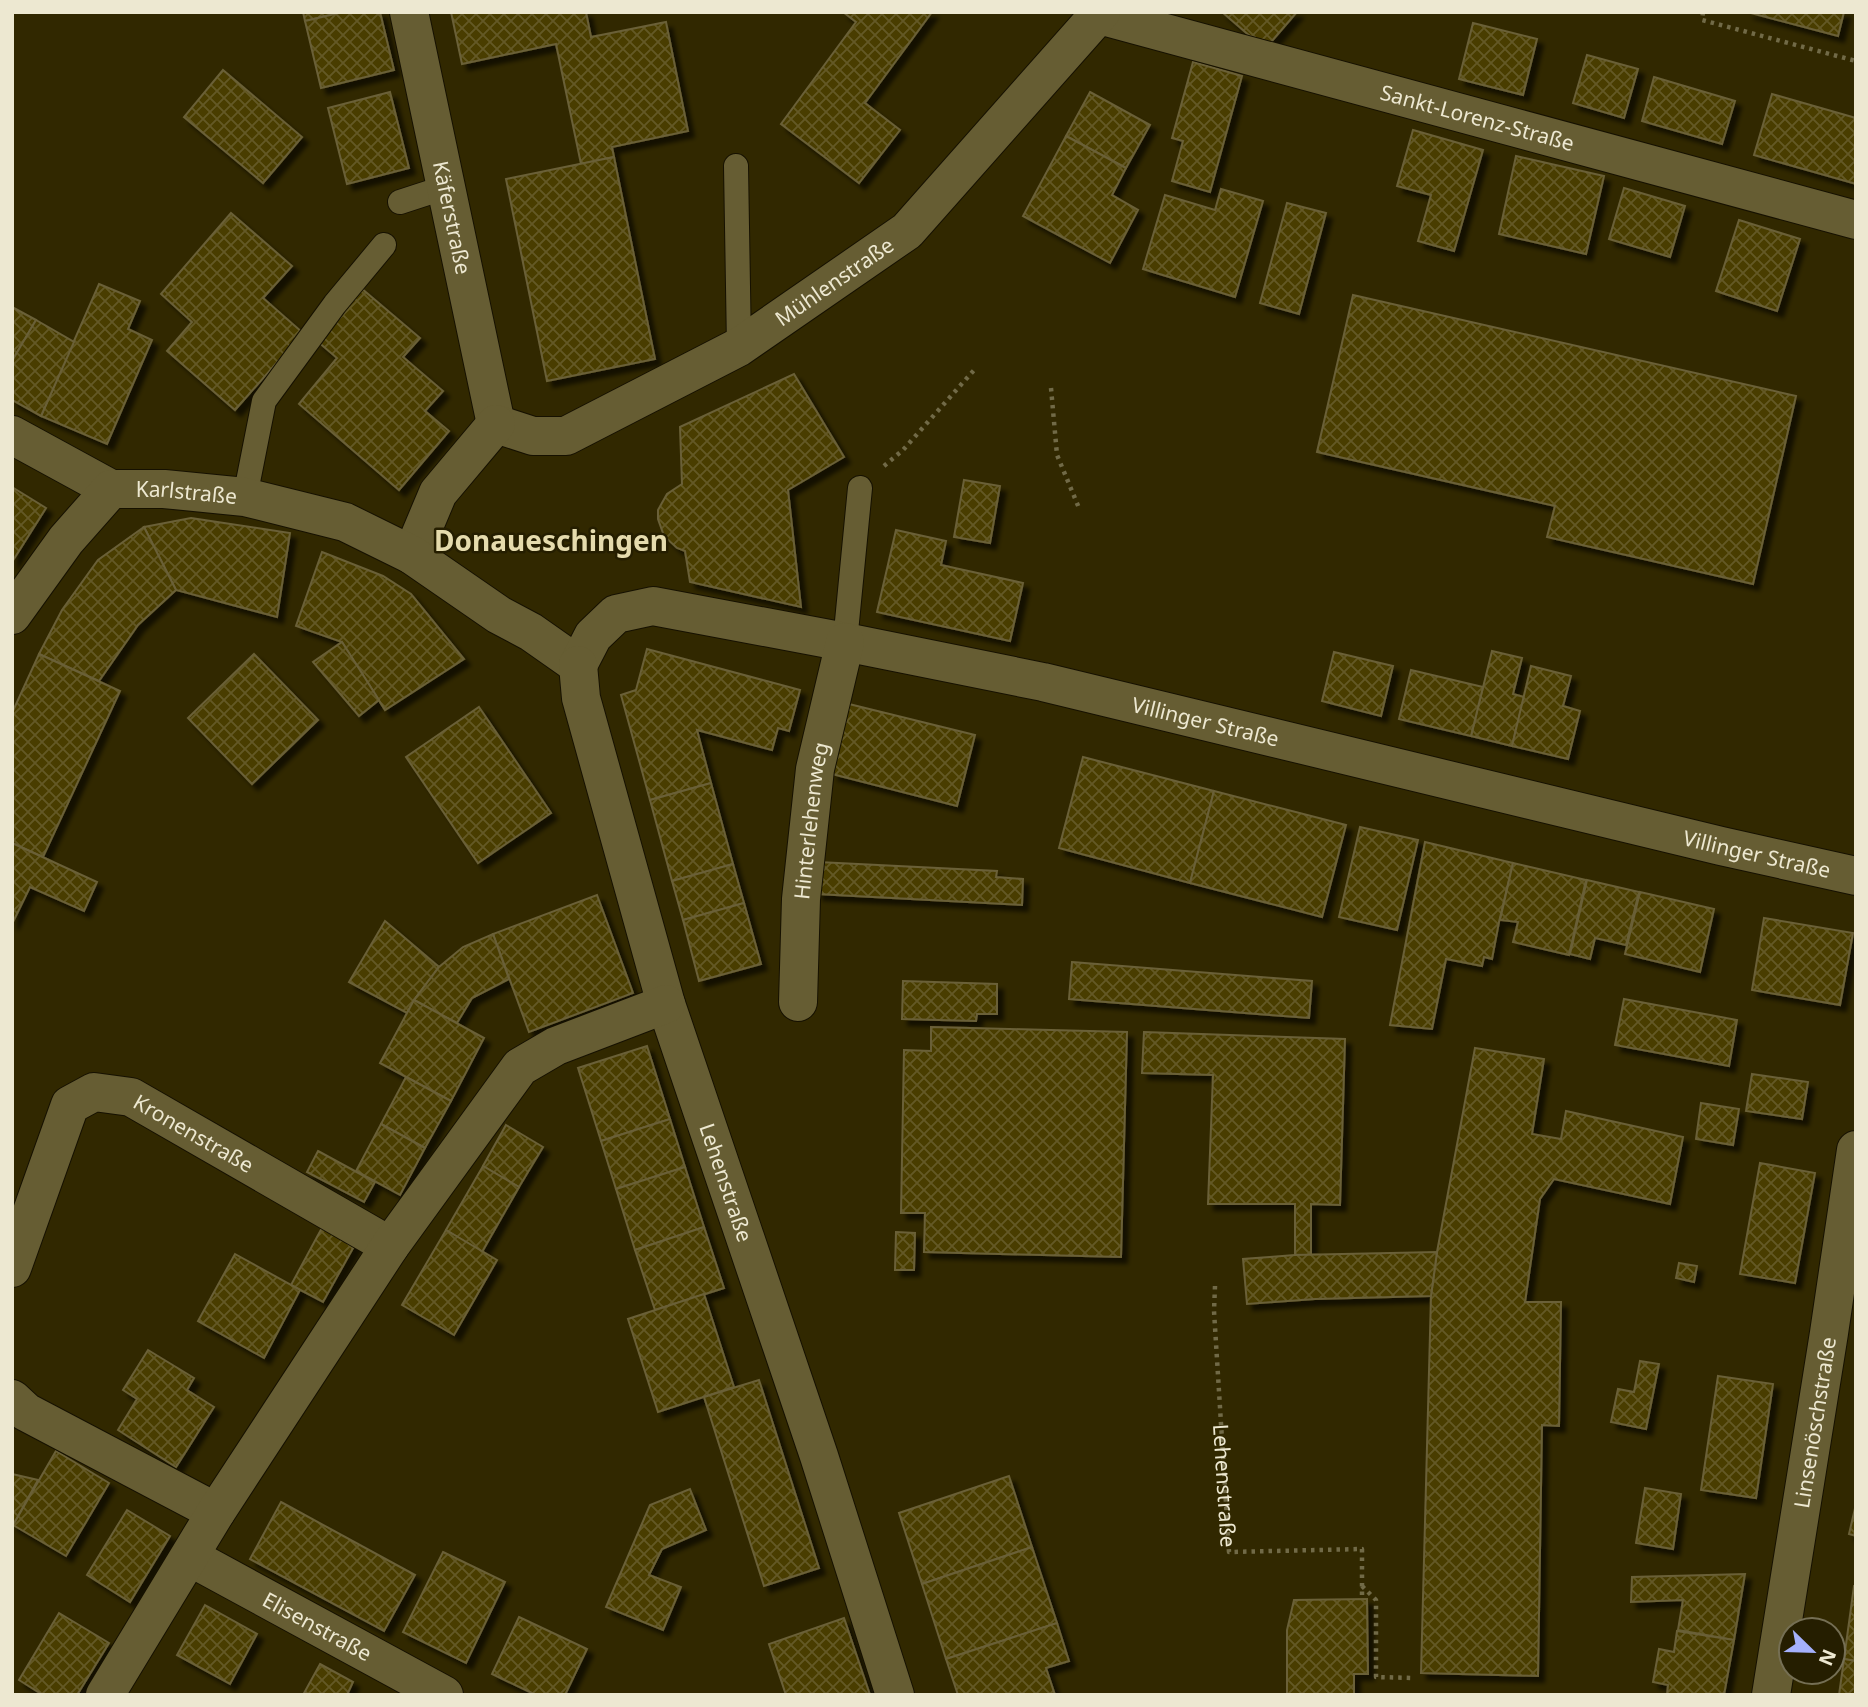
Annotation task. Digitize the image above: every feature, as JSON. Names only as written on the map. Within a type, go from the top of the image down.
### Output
[{"type":"street","name":"Käferstraße","points":[[409,12],[496,424]]},
{"type":"street","name":"Sankt-Lorenz-Straße","points":[[1100,14],[1856,220]]},
{"type":"street","name":"Mühlenstraße","points":[[496,424],[533,436],[566,436],[739,347],[907,231],[1100,14]]},
{"type":"street","points":[[412,555],[438,493],[496,424]]},
{"type":"street","points":[[12,435],[111,489]]},
{"type":"street","name":"Karlstraße","points":[[12,615],[66,540],[111,489],[164,489],[245,497],[345,523],[412,555],[578,665]]},
{"type":"street","name":"Villinger Straße","points":[[578,665],[593,636],[616,614],[653,606],[1043,682],[1856,876]]},
{"type":"street","name":"Hinterlehenweg","points":[[798,1002],[801,899],[815,769],[845,642]]},
{"type":"street","name":"Lehenstraße","points":[[578,665],[580,698],[666,1004],[819,1457],[895,1695]]},
{"type":"street","points":[[105,1695],[216,1512],[390,1246],[520,1067],[555,1046],[666,1004]]},
{"type":"street","name":"Kronenstraße","points":[[12,1268],[70,1105],[94,1092],[131,1097],[390,1246]]},
{"type":"street","name":"Linsenöschstraße","points":[[1771,1695],[1842,1337],[1856,1150]]},
{"type":"street","points":[[12,1399],[26,1412],[216,1512]]},
{"type":"street","name":"Elisenstraße","points":[[190,1557],[444,1695]]},
{"type":"lane","points":[[736,166],[739,347]]},
{"type":"lane","points":[[400,202],[446,187]]},
{"type":"lane","points":[[245,497],[264,401],[335,304],[384,245]]},
{"type":"lane","points":[[845,642],[860,488]]},
{"type":"path","points":[[1703,12],[1702,19],[1856,61]]},
{"type":"path","points":[[860,488],[903,450],[975,369]]},
{"type":"path","points":[[1051,388],[1057,455],[1079,508]]},
{"type":"path","name":"Lehenstraße","points":[[1214,1286],[1229,1552],[1362,1549],[1362,1586]]},
{"type":"path","points":[[1362,1586],[1362,1598]]},
{"type":"path","points":[[1362,1586],[1376,1600],[1376,1677],[1413,1678]]},
{"type":"building","points":[[303,12],[343,12],[305,21]]},
{"type":"building","points":[[343,12],[380,12],[394,70],[321,88],[305,21]]},
{"type":"building","points":[[451,12],[586,12],[591,37],[666,22],[688,131],[612,147],[614,157],[581,164],[556,44],[462,64]]},
{"type":"building","points":[[843,12],[932,12],[865,103],[900,130],[859,183],[781,124],[856,22]]},
{"type":"building","points":[[1222,12],[1297,12],[1265,49]]},
{"type":"building","points":[[1747,12],[1844,12],[1838,36]]},
{"type":"building","points":[[1473,23],[1537,39],[1523,95],[1459,79]]},
{"type":"building","points":[[1587,55],[1638,69],[1624,118],[1573,103]]},
{"type":"building","points":[[1193,62],[1242,76],[1210,192],[1172,181],[1183,141],[1172,138]]},
{"type":"building","points":[[223,70],[302,137],[263,183],[184,117]]},
{"type":"building","points":[[1654,77],[1735,101],[1722,144],[1642,121]]},
{"type":"building","points":[[390,92],[409,168],[347,184],[328,108]]},
{"type":"building","points":[[1090,92],[1150,125],[1126,168],[1066,136]]},
{"type":"building","points":[[1772,94],[1856,118],[1856,184],[1754,155]]},
{"type":"building","points":[[1413,130],[1483,150],[1454,251],[1418,241],[1431,195],[1397,186]]},
{"type":"building","points":[[1066,136],[1126,168],[1112,195],[1138,210],[1110,263],[1023,216]]},
{"type":"building","points":[[1516,156],[1604,176],[1586,254],[1499,234]]},
{"type":"building","points":[[614,157],[655,359],[547,381],[506,179]]},
{"type":"building","points":[[1624,188],[1685,206],[1670,257],[1609,239]]},
{"type":"building","points":[[1221,189],[1263,201],[1235,297],[1143,269],[1165,195],[1215,210]]},
{"type":"building","points":[[1287,203],[1326,213],[1299,314],[1260,303]]},
{"type":"building","points":[[231,213],[292,266],[263,298],[303,333],[235,410],[167,351],[192,322],[161,294]]},
{"type":"building","points":[[1739,220],[1800,239],[1777,311],[1716,291]]},
{"type":"building","points":[[99,284],[140,301],[128,329],[152,340],[107,444],[41,416]]},
{"type":"building","points":[[361,288],[420,338],[403,357],[443,391],[425,411],[449,431],[399,490],[299,404],[337,358],[317,341]]},
{"type":"building","points":[[1353,295],[1796,396],[1753,584],[1547,537],[1555,506],[1317,452]]},
{"type":"building","points":[[12,307],[36,320],[12,361]]},
{"type":"building","points":[[36,320],[74,342],[41,416],[12,400],[12,361]]},
{"type":"building","points":[[794,374],[844,457],[788,490],[801,607],[690,582],[685,551],[677,548],[664,536],[658,519],[658,510],[667,494],[682,484],[680,427]]},
{"type":"building","points":[[964,480],[1000,486],[990,543],[954,537]]},
{"type":"building","points":[[12,487],[46,508],[12,562]]},
{"type":"building","points":[[191,518],[290,533],[277,617],[176,590],[144,527]]},
{"type":"building","points":[[144,527],[176,590],[138,625],[99,681],[39,654],[62,610],[98,560]]},
{"type":"building","points":[[896,530],[946,541],[941,565],[1023,583],[1010,641],[877,612]]},
{"type":"building","points":[[322,552],[383,576],[411,594],[464,659],[385,710],[342,642],[296,626]]},
{"type":"building","points":[[342,642],[379,700],[359,716],[313,662]]},
{"type":"building","points":[[647,649],[800,690],[789,731],[778,728],[772,750],[697,730],[711,783],[650,800],[621,695],[636,690]]},
{"type":"building","points":[[1492,651],[1522,658],[1513,694],[1524,697],[1512,746],[1471,736]]},
{"type":"building","points":[[1334,652],[1393,666],[1381,716],[1322,701]]},
{"type":"building","points":[[39,654],[120,691],[43,857],[12,843],[12,713]]},
{"type":"building","points":[[254,654],[318,720],[252,784],[188,718]]},
{"type":"building","points":[[1531,666],[1571,676],[1563,706],[1580,711],[1568,759],[1512,746]]},
{"type":"building","points":[[1411,670],[1483,687],[1471,736],[1399,719]]},
{"type":"building","points":[[849,704],[975,735],[957,806],[832,774]]},
{"type":"building","points":[[479,707],[551,813],[478,863],[406,757]]},
{"type":"building","points":[[1083,757],[1214,791],[1190,883],[1059,848]]},
{"type":"building","points":[[711,783],[733,864],[672,881],[650,800]]},
{"type":"building","points":[[1214,791],[1346,825],[1322,917],[1190,883]]},
{"type":"building","points":[[1360,827],[1418,840],[1397,930],[1339,917]]},
{"type":"building","points":[[1425,842],[1513,863],[1492,959],[1484,957],[1482,966],[1446,959],[1432,1029],[1390,1025]]},
{"type":"building","points":[[12,843],[97,882],[84,911],[30,887],[12,924]]},
{"type":"building","points":[[818,862],[997,871],[996,877],[1023,879],[1022,905],[817,894]]},
{"type":"building","points":[[1513,863],[1586,880],[1569,955],[1513,942],[1518,922],[1500,920]]},
{"type":"building","points":[[733,864],[744,903],[683,920],[672,881]]},
{"type":"building","points":[[1587,880],[1639,892],[1626,945],[1595,938],[1590,959],[1570,954]]},
{"type":"building","points":[[1640,892],[1714,909],[1700,972],[1625,954]]},
{"type":"building","points":[[597,895],[633,993],[529,1032],[493,934]]},
{"type":"building","points":[[744,903],[761,964],[699,981],[683,920]]},
{"type":"building","points":[[1764,918],[1853,933],[1840,1005],[1752,990]]},
{"type":"building","points":[[385,921],[439,967],[407,1013],[349,982]]},
{"type":"building","points":[[493,934],[509,979],[472,998],[457,1023],[414,1000],[439,967],[463,947]]},
{"type":"building","points":[[1072,962],[1312,981],[1309,1018],[1069,999]]},
{"type":"building","points":[[903,981],[997,984],[997,1014],[977,1014],[976,1021],[902,1019]]},
{"type":"building","points":[[1624,999],[1737,1020],[1729,1066],[1615,1045]]},
{"type":"building","points":[[414,1000],[484,1038],[451,1101],[380,1063]]},
{"type":"building","points":[[931,1027],[1127,1032],[1121,1257],[924,1252],[925,1213],[901,1213],[904,1050],[931,1051]]},
{"type":"building","points":[[1144,1032],[1345,1039],[1340,1205],[1311,1204],[1311,1255],[1295,1255],[1295,1204],[1208,1204],[1213,1075],[1142,1073]]},
{"type":"building","points":[[647,1046],[670,1119],[601,1141],[578,1068]]},
{"type":"building","points":[[1475,1048],[1544,1059],[1532,1134],[1561,1139],[1566,1111],[1683,1137],[1670,1204],[1554,1179],[1540,1199],[1525,1302],[1561,1302],[1559,1426],[1542,1425],[1538,1676],[1421,1673],[1431,1296]]},
{"type":"building","points":[[1752,1074],[1808,1082],[1802,1119],[1746,1111]]},
{"type":"building","points":[[406,1077],[451,1101],[425,1148],[381,1124]]},
{"type":"building","points":[[1701,1103],[1739,1109],[1733,1145],[1696,1139]]},
{"type":"building","points":[[670,1119],[685,1167],[616,1189],[601,1141]]},
{"type":"building","points":[[381,1124],[425,1148],[400,1195],[356,1171]]},
{"type":"building","points":[[506,1125],[543,1147],[519,1187],[483,1166]]},
{"type":"building","points":[[318,1151],[375,1182],[364,1202],[307,1172]]},
{"type":"building","points":[[1760,1163],[1815,1173],[1795,1283],[1740,1274]]},
{"type":"building","points":[[483,1166],[519,1187],[482,1252],[446,1230]]},
{"type":"building","points":[[685,1167],[704,1227],[635,1250],[616,1189]]},
{"type":"building","points":[[324,1224],[357,1241],[323,1302],[291,1285]]},
{"type":"building","points":[[704,1227],[724,1288],[655,1310],[635,1250]]},
{"type":"building","points":[[446,1230],[497,1260],[454,1335],[402,1305]]},
{"type":"building","points":[[896,1232],[915,1233],[914,1270],[895,1270]]},
{"type":"building","points":[[1437,1252],[1431,1296],[1247,1304],[1243,1259],[1295,1255]]},
{"type":"building","points":[[235,1254],[300,1290],[264,1358],[198,1321]]},
{"type":"building","points":[[1679,1263],[1697,1266],[1694,1282],[1676,1278]]},
{"type":"building","points":[[704,1294],[734,1387],[658,1412],[628,1319]]},
{"type":"building","points":[[148,1350],[194,1378],[187,1390],[214,1407],[176,1467],[118,1430],[137,1399],[123,1390]]},
{"type":"building","points":[[1640,1361],[1659,1364],[1646,1429],[1611,1422],[1618,1389],[1634,1392]]},
{"type":"building","points":[[1718,1376],[1773,1384],[1756,1498],[1701,1490]]},
{"type":"building","points":[[759,1380],[819,1568],[764,1586],[704,1397]]},
{"type":"building","points":[[56,1451],[109,1483],[66,1556],[13,1525]]},
{"type":"building","points":[[12,1474],[38,1480],[13,1525],[12,1525]]},
{"type":"building","points":[[1009,1476],[1032,1547],[922,1584],[899,1513]]},
{"type":"building","points":[[1645,1488],[1681,1494],[1673,1549],[1636,1543]]},
{"type":"building","points":[[690,1489],[706,1530],[662,1549],[649,1575],[681,1587],[663,1630],[606,1607],[650,1505]]},
{"type":"building","points":[[281,1502],[415,1575],[384,1631],[250,1559]]},
{"type":"building","points":[[1856,1504],[1856,1536],[1849,1534]]},
{"type":"building","points":[[127,1510],[170,1536],[130,1602],[87,1575]]},
{"type":"building","points":[[1032,1547],[1057,1623],[946,1659],[922,1584]]},
{"type":"building","points":[[443,1552],[505,1582],[466,1663],[403,1632]]},
{"type":"building","points":[[1745,1574],[1734,1640],[1678,1630],[1683,1600],[1631,1602],[1632,1577]]},
{"type":"building","points":[[1856,1586],[1856,1661],[1847,1660],[1847,1637]]},
{"type":"building","points":[[1367,1599],[1368,1674],[1354,1674],[1354,1695],[1287,1695],[1287,1630],[1294,1600]]},
{"type":"building","points":[[205,1605],[257,1634],[230,1684],[177,1655]]},
{"type":"building","points":[[59,1613],[109,1643],[77,1695],[43,1695],[19,1680]]},
{"type":"building","points":[[519,1617],[587,1649],[565,1695],[536,1695],[492,1674]]},
{"type":"building","points":[[844,1618],[870,1695],[786,1695],[769,1644]]},
{"type":"building","points":[[1057,1623],[1069,1661],[1046,1668],[1055,1695],[958,1695],[946,1659]]},
{"type":"building","points":[[1677,1631],[1734,1640],[1724,1695],[1667,1695],[1668,1685],[1653,1682],[1659,1649],[1674,1652]]},
{"type":"building","points":[[1847,1660],[1856,1661],[1856,1695],[1839,1695],[1840,1686],[1847,1686]]},
{"type":"building","points":[[320,1664],[353,1682],[347,1695],[303,1695]]},
{"type":"district","name":"Donaueschingen","points":[[551,540]]}]
